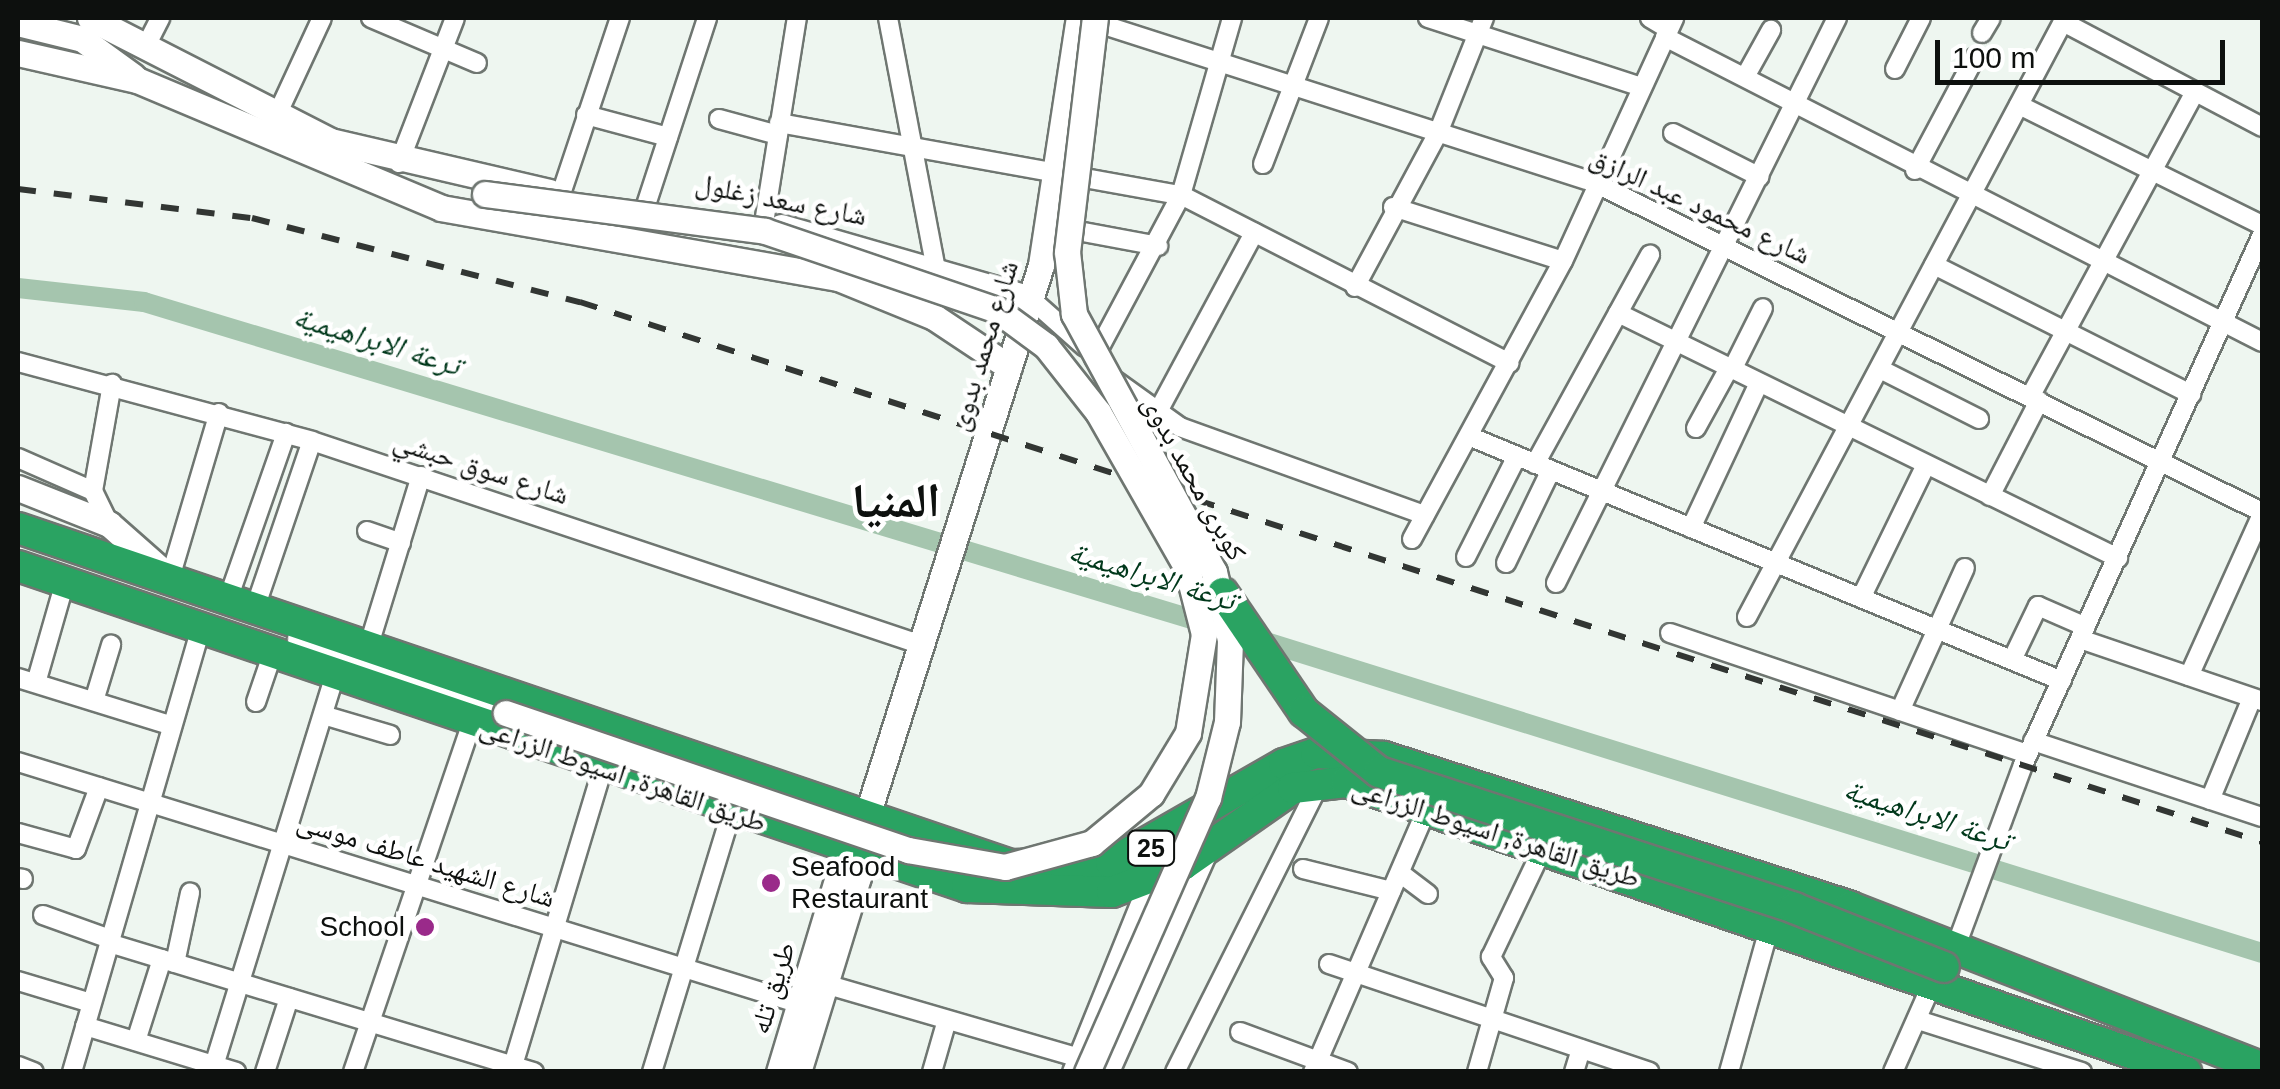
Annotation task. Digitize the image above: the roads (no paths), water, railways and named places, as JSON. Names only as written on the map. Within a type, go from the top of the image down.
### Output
[{"type":"highway","name":"طريق القاهرة, اسيوط الزراعى","points":[[18,528],[1042,882],[1139,854],[1284,764],[1351,751],[1832,900],[1944,967]]},
{"type":"highway","name":"طريق القاهرة, اسيوط الزراعى","points":[[18,566],[856,855],[967,886],[1149,881],[1211,847],[1293,788],[1321,780],[1427,809],[1770,926],[1944,967],[2262,1068]]},
{"type":"highway","points":[[1223,593],[1304,712],[1379,772],[1794,908],[2130,1041],[2172,1068]]},
{"type":"main road","name":"شارع محمد بدوى","points":[[856,855],[1051,226],[1079,18]]},
{"type":"main road","name":"كوبرى محمد بدوى","points":[[1079,1067],[1219,761],[1229,684],[1223,593],[1074,314],[1068,252],[1103,20]]},
{"type":"main road","points":[[18,23],[48,27],[82,25],[137,80]]},
{"type":"main road","name":"شارع سعد زغلول","points":[[82,25],[145,48],[276,117],[399,162],[560,194],[764,224],[936,265],[1031,299]]},
{"type":"main road","points":[[59,60],[82,25]]},
{"type":"main road","points":[[18,53],[137,80],[441,208],[714,249],[838,278],[934,317],[1009,367]]},
{"type":"main road","name":"طريق القاهرة, اسيوط الزراعى","points":[[18,488],[108,524],[170,578],[210,606],[506,714],[908,850],[972,866],[1034,864],[1092,843],[1150,794],[1188,733],[1204,634],[1188,568],[1098,412],[1046,346],[997,310],[765,231],[484,194],[335,163]]},
{"type":"main road","name":"طريق تله","points":[[779,1072],[808,1007],[825,984],[858,877],[856,855]]},
{"type":"main road","name":"طريق تله","points":[[798,1072],[808,1007],[838,877],[856,855]]},
{"type":"street","points":[[145,48],[160,18]]},
{"type":"street","points":[[276,117],[322,18]]},
{"type":"street","points":[[371,18],[477,64]]},
{"type":"street","points":[[399,162],[455,18]]},
{"type":"street","points":[[560,194],[620,18]]},
{"type":"street","points":[[646,205],[708,18]]},
{"type":"street","points":[[888,18],[936,265]]},
{"type":"street","name":"شارع محمود عبد الرازق","points":[[1079,18],[1103,20],[1593,182],[2262,513]]},
{"type":"street","points":[[1094,358],[1158,246],[1182,195],[1232,18]]},
{"type":"street","points":[[1263,164],[1319,18]]},
{"type":"street","points":[[1428,18],[1481,26],[1638,86]]},
{"type":"street","points":[[1650,18],[1745,77],[1915,170],[2262,342]]},
{"type":"street","points":[[1556,583],[1837,18]]},
{"type":"street","points":[[1895,69],[1921,18]]},
{"type":"street","points":[[764,224],[790,20]]},
{"type":"street","points":[[1058,320],[1080,231],[1103,20]]},
{"type":"street","points":[[1747,617],[1770,564],[1850,427],[2064,20],[2262,127]]},
{"type":"street","points":[[1355,287],[1393,207],[1438,133],[1481,26]]},
{"type":"street","points":[[1412,539],[1564,262],[1593,182],[1669,28]]},
{"type":"street","points":[[1745,77],[1771,30]]},
{"type":"street","points":[[1915,170],[1974,57]]},
{"type":"street","points":[[1990,496],[2064,331],[2196,92]]},
{"type":"street","points":[[2018,105],[2262,226]]},
{"type":"street","points":[[586,114],[668,136]]},
{"type":"street","points":[[719,120],[913,148],[1182,195],[1508,363]]},
{"type":"street","points":[[1672,133],[1760,177]]},
{"type":"street","points":[[1393,207],[1564,262]]},
{"type":"street","points":[[1051,226],[1158,246]]},
{"type":"street","points":[[1156,415],[1254,233]]},
{"type":"street","points":[[1893,1072],[1966,918],[2030,748],[2262,235]]},
{"type":"street","points":[[1466,557],[1535,463],[1650,255]]},
{"type":"street","points":[[1934,265],[2192,394]]},
{"type":"street","name":"شارع سعد زغلول","points":[[1031,299],[1156,415],[1425,515]]},
{"type":"street","points":[[1696,428],[1763,308]]},
{"type":"street","points":[[1618,314],[2118,558]]},
{"type":"street","name":"شارع سوق حبشي","points":[[18,362],[219,412],[312,441],[922,645]]},
{"type":"street","points":[[1880,369],[1980,419]]},
{"type":"street","points":[[1691,528],[1758,383]]},
{"type":"street","points":[[108,524],[93,491],[112,384]]},
{"type":"street","points":[[170,578],[219,412]]},
{"type":"street","points":[[241,604],[286,433]]},
{"type":"street","points":[[1471,437],[1770,564],[2062,680]]},
{"type":"street","points":[[241,604],[312,441]]},
{"type":"street","points":[[18,458],[93,491]]},
{"type":"street","points":[[1506,563],[1535,463]]},
{"type":"street","points":[[1861,598],[1926,464]]},
{"type":"street","points":[[368,648],[421,476]]},
{"type":"street","points":[[2189,676],[2262,513]]},
{"type":"street","points":[[367,531],[400,542]]},
{"type":"street","points":[[2242,560],[2262,568]]},
{"type":"street","points":[[1900,711],[1966,568]]},
{"type":"street","points":[[65,582],[26,680],[166,724]]},
{"type":"street","points":[[2012,660],[2037,606],[2083,633],[2257,699],[2210,800]]},
{"type":"street","points":[[72,1072],[166,724],[201,627]]},
{"type":"street","points":[[1670,633],[1900,711],[2262,817]]},
{"type":"street","points":[[94,701],[111,644]]},
{"type":"street","points":[[256,702],[273,652]]},
{"type":"street","points":[[213,1068],[335,674]]},
{"type":"street","points":[[323,715],[390,736]]},
{"type":"street","points":[[353,1072],[472,722]]},
{"type":"street","name":"شارع الشهيد عاطف موسى","points":[[18,762],[808,1007]]},
{"type":"street","points":[[512,1068],[604,768]]},
{"type":"street","points":[[1175,1072],[1321,780]]},
{"type":"street","points":[[18,833],[76,849],[99,787]]},
{"type":"street","points":[[1315,1066],[1427,809]]},
{"type":"street","points":[[652,1072],[732,813]]},
{"type":"street","points":[[1110,1072],[1211,847]]},
{"type":"street","points":[[1476,1072],[1504,978],[1491,957],[1542,848]]},
{"type":"street","points":[[1303,869],[1391,891]]},
{"type":"street","points":[[1400,873],[1428,894]]},
{"type":"street","points":[[825,984],[946,1020],[1079,1067],[1149,881]]},
{"type":"street","points":[[136,1041],[190,893]]},
{"type":"street","points":[[43,915],[168,961],[534,1072]]},
{"type":"street","points":[[1729,1072],[1770,926]]},
{"type":"street","points":[[1329,964],[1649,1072]]},
{"type":"street","points":[[18,981],[91,1004]]},
{"type":"street","points":[[265,1072],[289,998]]},
{"type":"street","points":[[932,1072],[946,1020]]},
{"type":"street","points":[[1918,1020],[2082,1072]]},
{"type":"street","points":[[85,1026],[236,1072]]},
{"type":"street","points":[[1240,1032],[1315,1066],[1348,1072]]},
{"type":"street","points":[[1574,1072],[1581,1049]]},
{"type":"waterway","name":"ترعة الابراهيمية","points":[[18,288],[144,302],[1211,625]]},
{"type":"waterway","name":"ترعة الابراهيمية","points":[[1253,638],[2262,953]]},
{"type":"railway","points":[[18,189],[252,218],[580,302],[2262,842]]},
{"type":"place","name":"Seafood Restaurant","points":[[771,883]]},
{"type":"place","name":"School","points":[[425,927]]},
{"type":"district","name":"المنيا","points":[[896,501]]}]
